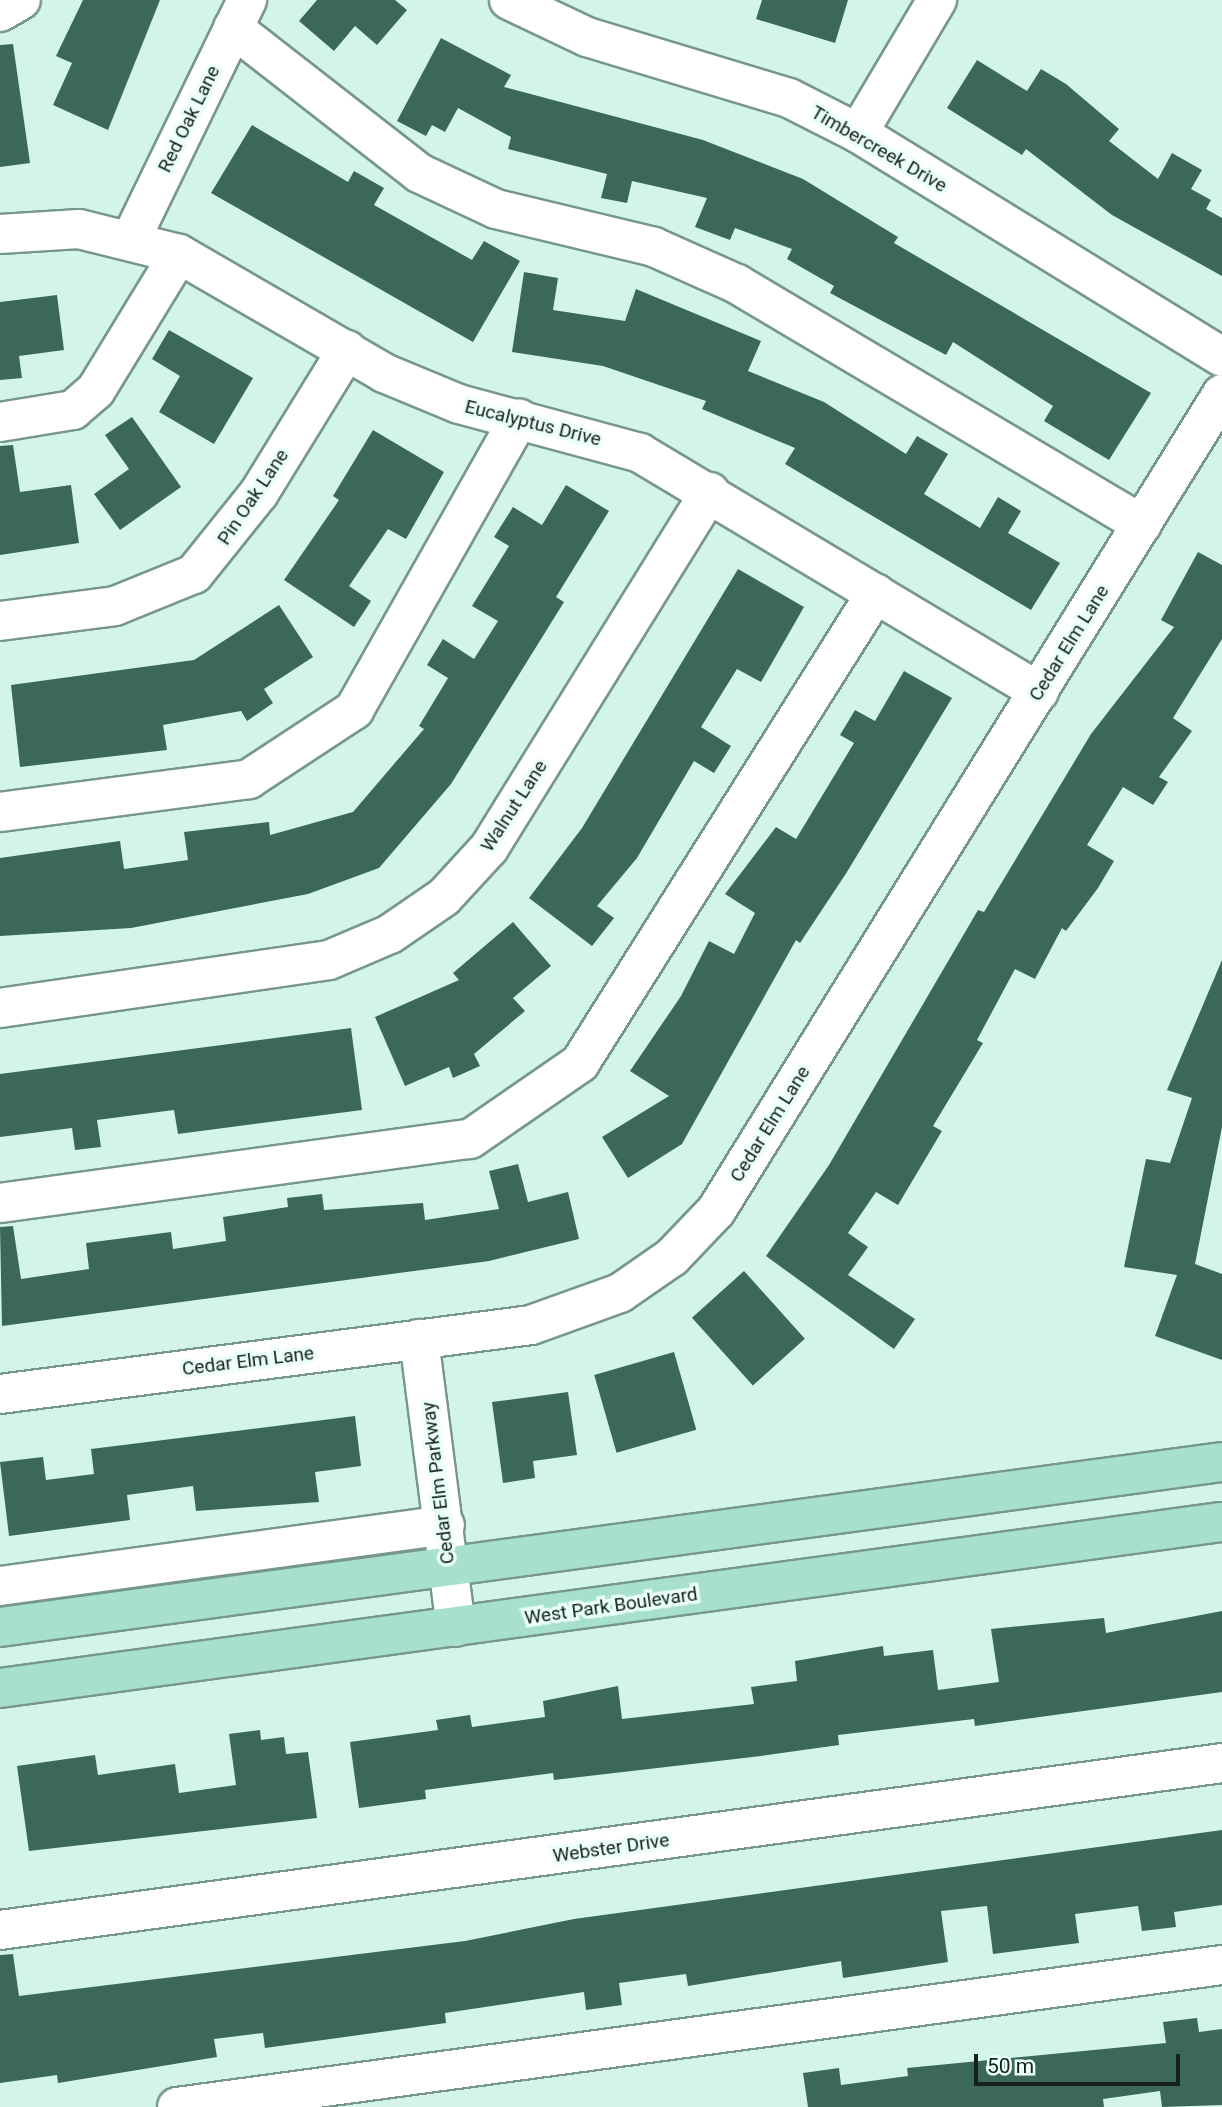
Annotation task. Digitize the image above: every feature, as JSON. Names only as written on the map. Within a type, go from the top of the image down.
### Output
[{"type":"main road","points":[[0,1627],[1222,1462]]},
{"type":"main road","name":"West Park Boulevard","points":[[0,1688],[1222,1522]]},
{"type":"street","points":[[0,12],[21,0]]},
{"type":"street","name":"Timbercreek Drive","points":[[509,0],[587,37],[789,98],[858,133],[1222,357]]},
{"type":"street","points":[[858,133],[937,0]]},
{"type":"street","points":[[240,14],[419,173],[496,209],[654,247],[737,284],[1142,524]]},
{"type":"street","name":"Red Oak Lane","points":[[131,239],[240,14]]},
{"type":"street","name":"Eucalyptus Drive","points":[[0,234],[79,229],[131,239],[179,254],[347,350],[458,404],[519,418],[640,453],[710,492],[1039,692]]},
{"type":"street","points":[[0,422],[73,410],[96,390],[179,254]]},
{"type":"street","name":"Pin Oak Lane","points":[[0,621],[115,606],[194,574],[259,494],[347,350]]},
{"type":"street","name":"Cedar Elm Lane","points":[[0,1394],[531,1325],[608,1298],[672,1257],[707,1220],[1039,692],[1222,394]]},
{"type":"street","points":[[0,811],[249,779],[354,710],[519,418]]},
{"type":"street","name":"Walnut Lane","points":[[0,1008],[329,960],[390,934],[444,897],[489,848],[710,492]]},
{"type":"street","points":[[0,1203],[470,1139],[580,1063],[876,593]]},
{"type":"street","name":"Cedar Elm Parkway","points":[[419,1339],[456,1627]]},
{"type":"street","points":[[0,1586],[445,1525]]},
{"type":"street","name":"Webster Drive","points":[[0,1930],[1222,1763]]},
{"type":"street","points":[[177,2107],[1222,1965]]},
{"type":"building","points":[[83,0],[160,0],[108,130],[53,105],[72,63],[56,56]]},
{"type":"building","points":[[317,0],[395,0],[407,10],[377,45],[355,26],[334,51],[299,21]]},
{"type":"building","points":[[762,0],[848,0],[835,43],[756,19]]},
{"type":"building","points":[[441,38],[511,75],[504,87],[703,140],[803,179],[898,237],[894,243],[1151,393],[1109,460],[1044,421],[1053,406],[953,342],[946,355],[830,293],[834,286],[787,259],[792,249],[735,228],[730,240],[695,227],[707,198],[632,181],[627,203],[601,198],[607,174],[508,149],[511,137],[458,108],[445,132],[432,125],[426,136],[397,121]]},
{"type":"building","points":[[13,44],[30,163],[0,167],[0,45]]},
{"type":"building","points":[[977,60],[1027,91],[1041,69],[1066,84],[1119,129],[1109,141],[1158,179],[1172,153],[1202,170],[1191,189],[1211,200],[1206,209],[1222,218],[1222,276],[1112,215],[1026,149],[1022,155],[947,108]]},
{"type":"building","points":[[252,125],[348,182],[354,171],[384,188],[374,205],[472,260],[484,241],[520,261],[473,342],[211,193]]},
{"type":"building","points":[[524,272],[558,278],[553,310],[625,321],[636,289],[761,341],[748,371],[824,402],[906,454],[917,436],[948,454],[924,494],[980,528],[998,497],[1021,511],[1008,533],[1060,563],[1031,610],[785,464],[795,448],[702,409],[706,401],[603,366],[512,352]]},
{"type":"building","points":[[57,295],[64,350],[19,356],[22,378],[0,380],[0,302]]},
{"type":"building","points":[[169,330],[253,378],[214,444],[159,412],[180,376],[152,359]]},
{"type":"building","points":[[132,417],[181,487],[120,530],[94,494],[129,469],[105,435]]},
{"type":"building","points":[[373,430],[444,472],[406,539],[388,529],[349,586],[371,601],[354,627],[284,580],[339,500],[333,496]]},
{"type":"building","points":[[13,445],[20,492],[71,485],[79,543],[0,555],[0,446]]},
{"type":"building","points":[[566,485],[609,511],[556,597],[564,602],[451,784],[379,868],[308,894],[131,928],[0,936],[0,858],[120,841],[124,869],[188,860],[184,832],[269,822],[270,835],[353,812],[424,729],[419,726],[448,678],[427,665],[443,639],[474,659],[498,621],[472,606],[509,546],[494,537],[513,507],[542,525]]},
{"type":"building","points":[[1198,552],[1222,565],[1222,639],[1173,718],[1192,731],[1159,777],[1168,782],[1153,805],[1123,787],[1087,845],[1114,861],[1098,888],[1066,931],[1062,928],[1035,979],[1015,969],[977,1040],[983,1043],[933,1126],[942,1131],[898,1205],[876,1192],[848,1233],[868,1247],[848,1275],[915,1319],[894,1349],[766,1256],[829,1165],[978,910],[984,912],[1091,734],[1174,627],[1161,620]]},
{"type":"building","points":[[738,569],[804,607],[761,682],[737,669],[701,727],[731,746],[714,773],[694,761],[637,858],[597,906],[614,918],[592,946],[529,898],[582,828]]},
{"type":"building","points":[[279,605],[313,657],[264,689],[273,703],[247,721],[241,711],[163,725],[167,750],[20,767],[11,685],[194,660]]},
{"type":"building","points":[[904,671],[952,698],[847,872],[800,943],[796,940],[682,1144],[628,1178],[602,1137],[669,1096],[630,1071],[681,996],[709,941],[734,954],[755,913],[725,894],[776,827],[796,839],[854,743],[840,735],[855,710],[875,721]]},
{"type":"building","points":[[513,922],[551,966],[513,998],[525,1011],[474,1054],[480,1066],[453,1078],[449,1067],[405,1086],[375,1017],[459,980],[453,973]]},
{"type":"building","points":[[1222,960],[1222,1127],[1195,1264],[1222,1274],[1222,1360],[1155,1336],[1177,1275],[1124,1267],[1146,1159],[1170,1163],[1192,1098],[1167,1090]]},
{"type":"building","points":[[351,1028],[362,1110],[178,1134],[174,1110],[97,1120],[101,1147],[75,1150],[72,1128],[0,1137],[0,1074]]},
{"type":"building","points":[[518,1164],[528,1202],[568,1192],[579,1239],[489,1261],[2,1326],[0,1227],[13,1226],[21,1279],[89,1269],[86,1243],[171,1232],[173,1249],[226,1241],[223,1217],[288,1207],[287,1198],[322,1194],[324,1210],[423,1203],[425,1220],[499,1209],[489,1171]]},
{"type":"building","points":[[744,1271],[805,1339],[753,1385],[692,1318]]},
{"type":"building","points":[[674,1352],[696,1430],[617,1453],[594,1375]]},
{"type":"building","points":[[568,1392],[577,1455],[533,1461],[535,1478],[503,1483],[492,1402]]},
{"type":"building","points":[[355,1416],[361,1466],[315,1472],[319,1502],[196,1511],[193,1486],[127,1495],[130,1520],[9,1536],[0,1462],[43,1457],[46,1480],[94,1474],[91,1449]]},
{"type":"building","points":[[1222,1611],[1222,1692],[975,1726],[974,1719],[838,1735],[839,1745],[761,1756],[554,1780],[553,1773],[425,1790],[426,1799],[359,1808],[350,1742],[438,1730],[436,1720],[470,1715],[472,1727],[545,1717],[543,1701],[618,1686],[622,1719],[754,1704],[751,1687],[797,1681],[795,1661],[883,1646],[884,1656],[933,1650],[938,1690],[999,1682],[991,1629],[1104,1618],[1106,1633]]},
{"type":"building","points":[[260,1730],[261,1740],[284,1737],[286,1754],[308,1752],[317,1818],[29,1851],[17,1766],[95,1755],[98,1775],[175,1764],[179,1793],[236,1785],[229,1734]]},
{"type":"building","points":[[1222,1830],[1222,1905],[1174,1912],[1176,1927],[1142,1931],[1138,1906],[1075,1914],[1079,1943],[993,1954],[987,1906],[941,1911],[948,1962],[843,1978],[841,1961],[688,1986],[686,1974],[619,1983],[622,2005],[586,2010],[584,1992],[445,2013],[446,2023],[265,2048],[263,2033],[214,2039],[217,2057],[58,2083],[57,2075],[0,2083],[0,1955],[13,1954],[19,1996],[465,1941],[574,1919]]},
{"type":"building","points":[[1197,2018],[1199,2032],[1222,2029],[1222,2105],[1162,2107],[1160,2091],[1103,2099],[1104,2107],[808,2107],[803,2073],[839,2068],[841,2085],[908,2076],[907,2068],[1166,2043],[1163,2022]]}]
